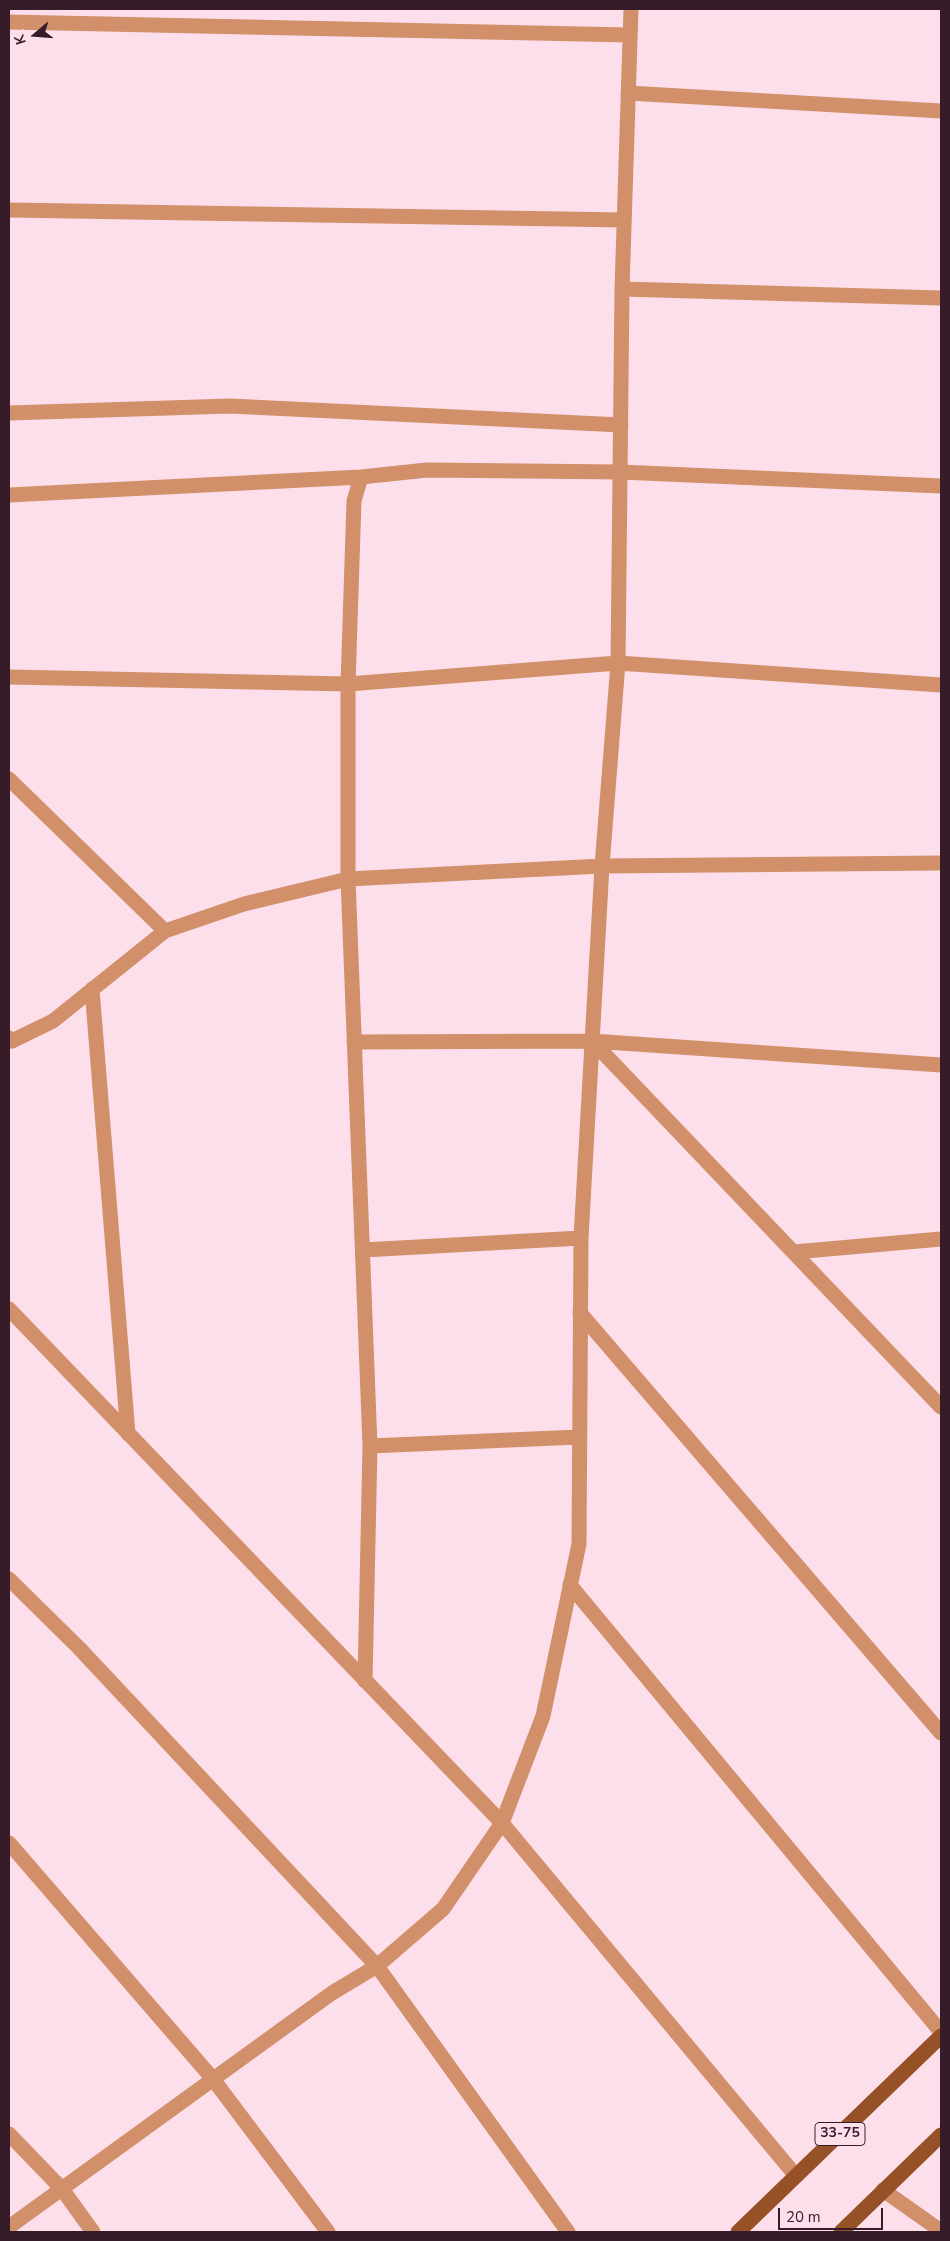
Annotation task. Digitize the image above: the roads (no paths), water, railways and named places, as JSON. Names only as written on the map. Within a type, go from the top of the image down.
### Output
[{"type":"main road","name":"33-75","points":[[738,2232],[941,2036]]},
{"type":"main road","points":[[840,2232],[941,2134]]},
{"type":"street","points":[[9,2226],[332,1994],[377,1966],[443,1909],[502,1823],[543,1716],[579,1544],[581,1238],[602,866],[618,663],[622,289],[631,9]]},
{"type":"street","points":[[9,22],[630,34]]},
{"type":"street","points":[[628,93],[941,111]]},
{"type":"street","points":[[9,210],[624,220]]},
{"type":"street","points":[[622,289],[941,298]]},
{"type":"street","points":[[9,413],[230,406],[621,425]]},
{"type":"street","points":[[9,495],[362,477],[427,470],[620,472],[941,486]]},
{"type":"street","points":[[362,477],[354,501],[348,684],[348,879],[370,1446],[366,1680]]},
{"type":"street","points":[[9,677],[348,684],[618,663],[941,685]]},
{"type":"street","points":[[9,779],[165,930]]},
{"type":"street","points":[[9,1038],[12,1041],[53,1021],[165,930],[244,904],[348,879],[602,866],[941,863]]},
{"type":"street","points":[[92,989],[128,1434]]},
{"type":"street","points":[[592,1041],[941,1407]]},
{"type":"street","points":[[354,1042],[592,1041],[941,1065]]},
{"type":"street","points":[[363,1250],[581,1238]]},
{"type":"street","points":[[794,1252],[941,1239]]},
{"type":"street","points":[[9,1309],[502,1823],[796,2176]]},
{"type":"street","points":[[580,1313],[941,1733]]},
{"type":"street","points":[[370,1446],[579,1437]]},
{"type":"street","points":[[9,1579],[79,1648],[377,1966],[568,2232]]},
{"type":"street","points":[[570,1585],[941,2032]]},
{"type":"street","points":[[9,1843],[213,2079],[328,2232]]},
{"type":"street","points":[[9,2134],[62,2189],[93,2232]]},
{"type":"street","points":[[883,2190],[941,2231]]}]
